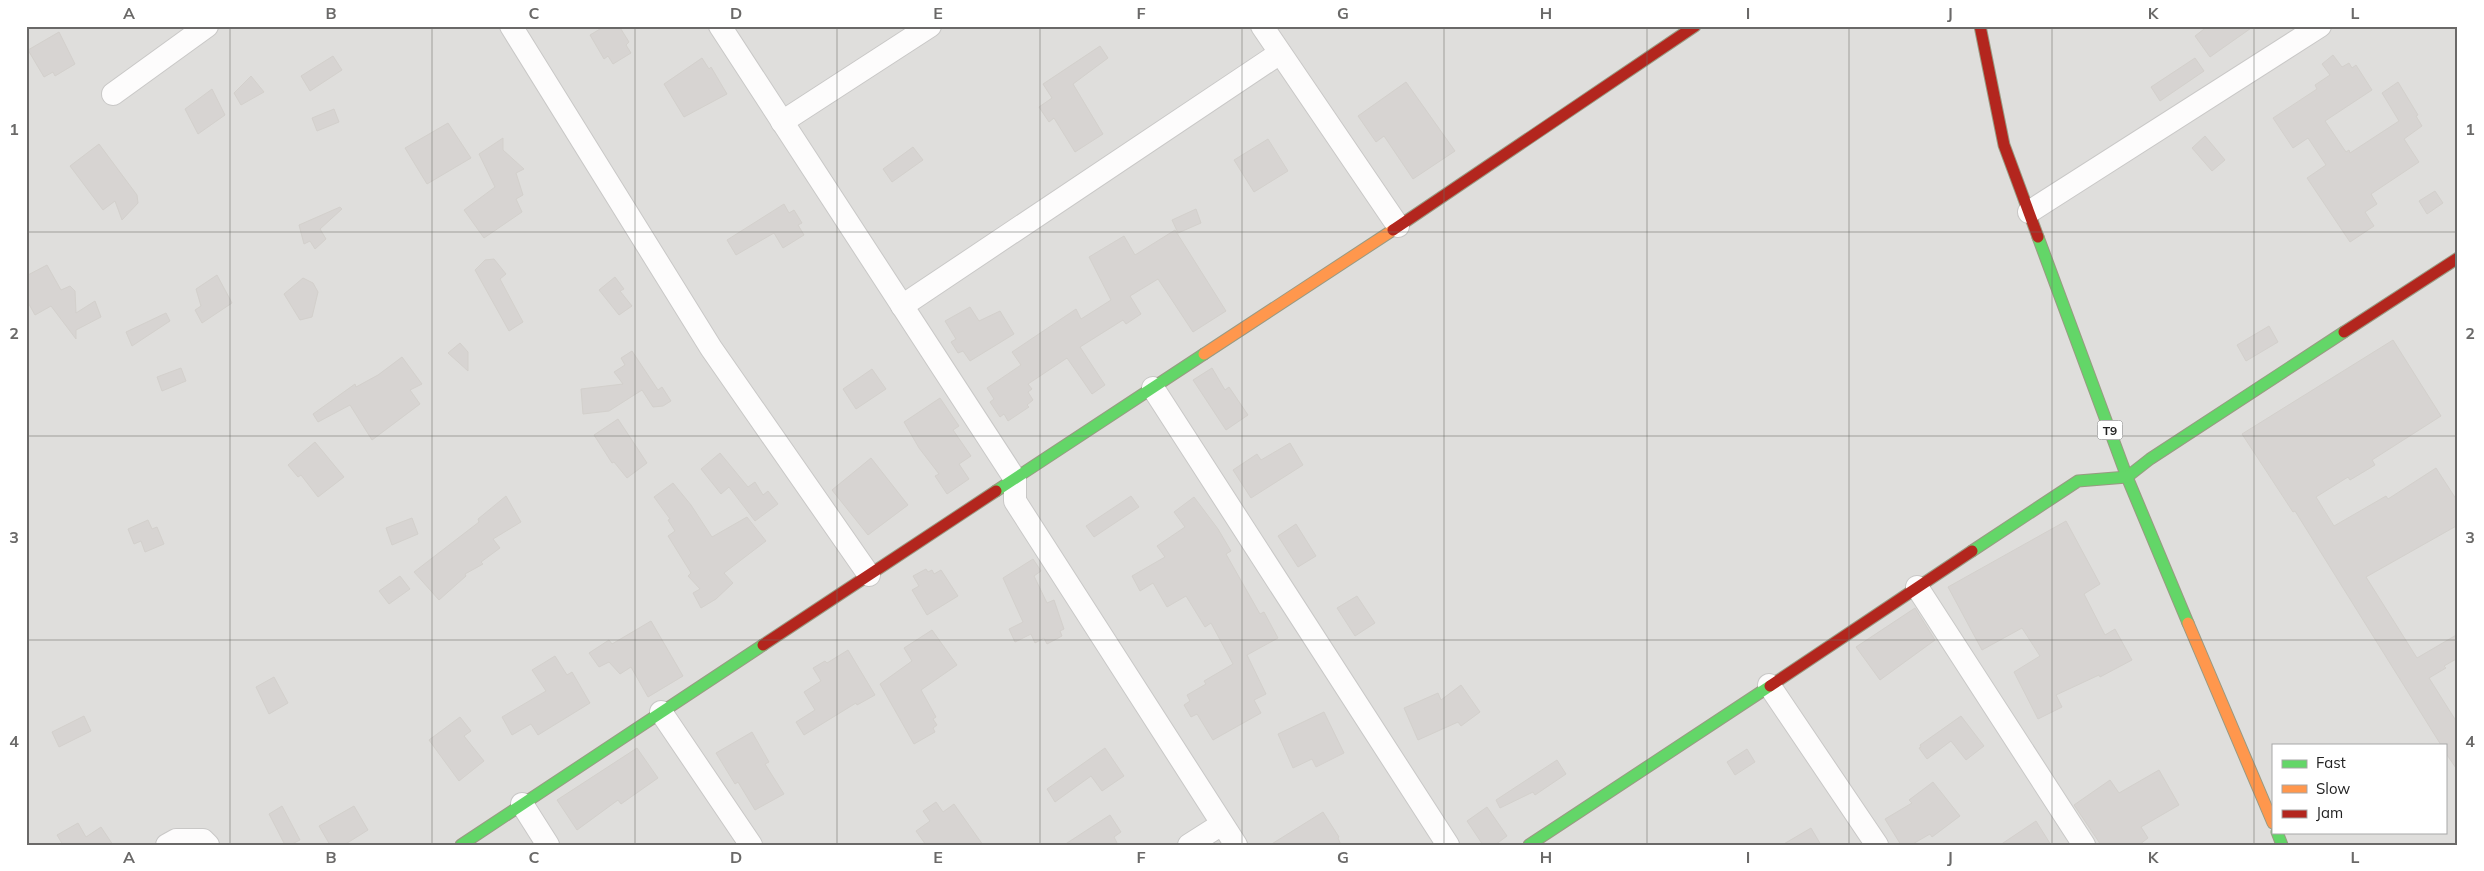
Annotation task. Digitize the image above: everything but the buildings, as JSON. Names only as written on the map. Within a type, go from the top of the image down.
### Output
[{"type":"main road","points":[[461,845],[1398,226],[1695,26]]},
{"type":"main road","name":"T9","points":[[1980,26],[2004,145],[2127,477],[2272,821]]},
{"type":"main road","points":[[1528,845],[2078,481],[2127,477],[2150,459],[2458,258]]},
{"type":"street","points":[[113,94],[207,26]]},
{"type":"street","points":[[512,26],[711,348],[868,575]]},
{"type":"street","points":[[720,26],[1015,479],[1015,501],[1236,845]]},
{"type":"street","points":[[782,122],[930,26]]},
{"type":"street","points":[[1262,26],[1398,226]]},
{"type":"street","points":[[2029,212],[2320,26]]},
{"type":"street","points":[[902,306],[1280,53]]},
{"type":"street","points":[[1153,388],[1448,845]]},
{"type":"street","points":[[1917,588],[2084,845]]},
{"type":"street","points":[[1769,686],[1877,845]]},
{"type":"street","points":[[661,712],[751,845]]},
{"type":"street","points":[[522,804],[548,845]]},
{"type":"street","points":[[1189,845],[1222,824]]},
{"type":"street","points":[[168,845],[176,840],[203,840],[208,845]]},
{"type":"shaded area","points":[[26,26],[2458,26],[2458,845],[26,845]]},
{"type":"traffic: fast","points":[[2038,237],[2127,477],[2188,623]]},
{"type":"traffic: fast","points":[[1972,551],[2078,481],[2127,477],[2150,459],[2344,332]]},
{"type":"traffic: fast","points":[[996,491],[1204,354]]},
{"type":"traffic: fast","points":[[461,845],[763,645]]},
{"type":"traffic: fast","points":[[1529,845],[1770,686]]},
{"type":"traffic: fast","points":[[2278,834],[2282,845]]},
{"type":"traffic: slow","points":[[1204,354],[1393,230]]},
{"type":"traffic: slow","points":[[2188,623],[2272,821]]},
{"type":"traffic: jam","points":[[1393,230],[1695,26]]},
{"type":"traffic: jam","points":[[1980,26],[2004,145],[2038,237]]},
{"type":"traffic: jam","points":[[2344,332],[2458,258]]},
{"type":"traffic: jam","points":[[763,645],[996,491]]},
{"type":"traffic: jam","points":[[1770,686],[1972,551]]}]
